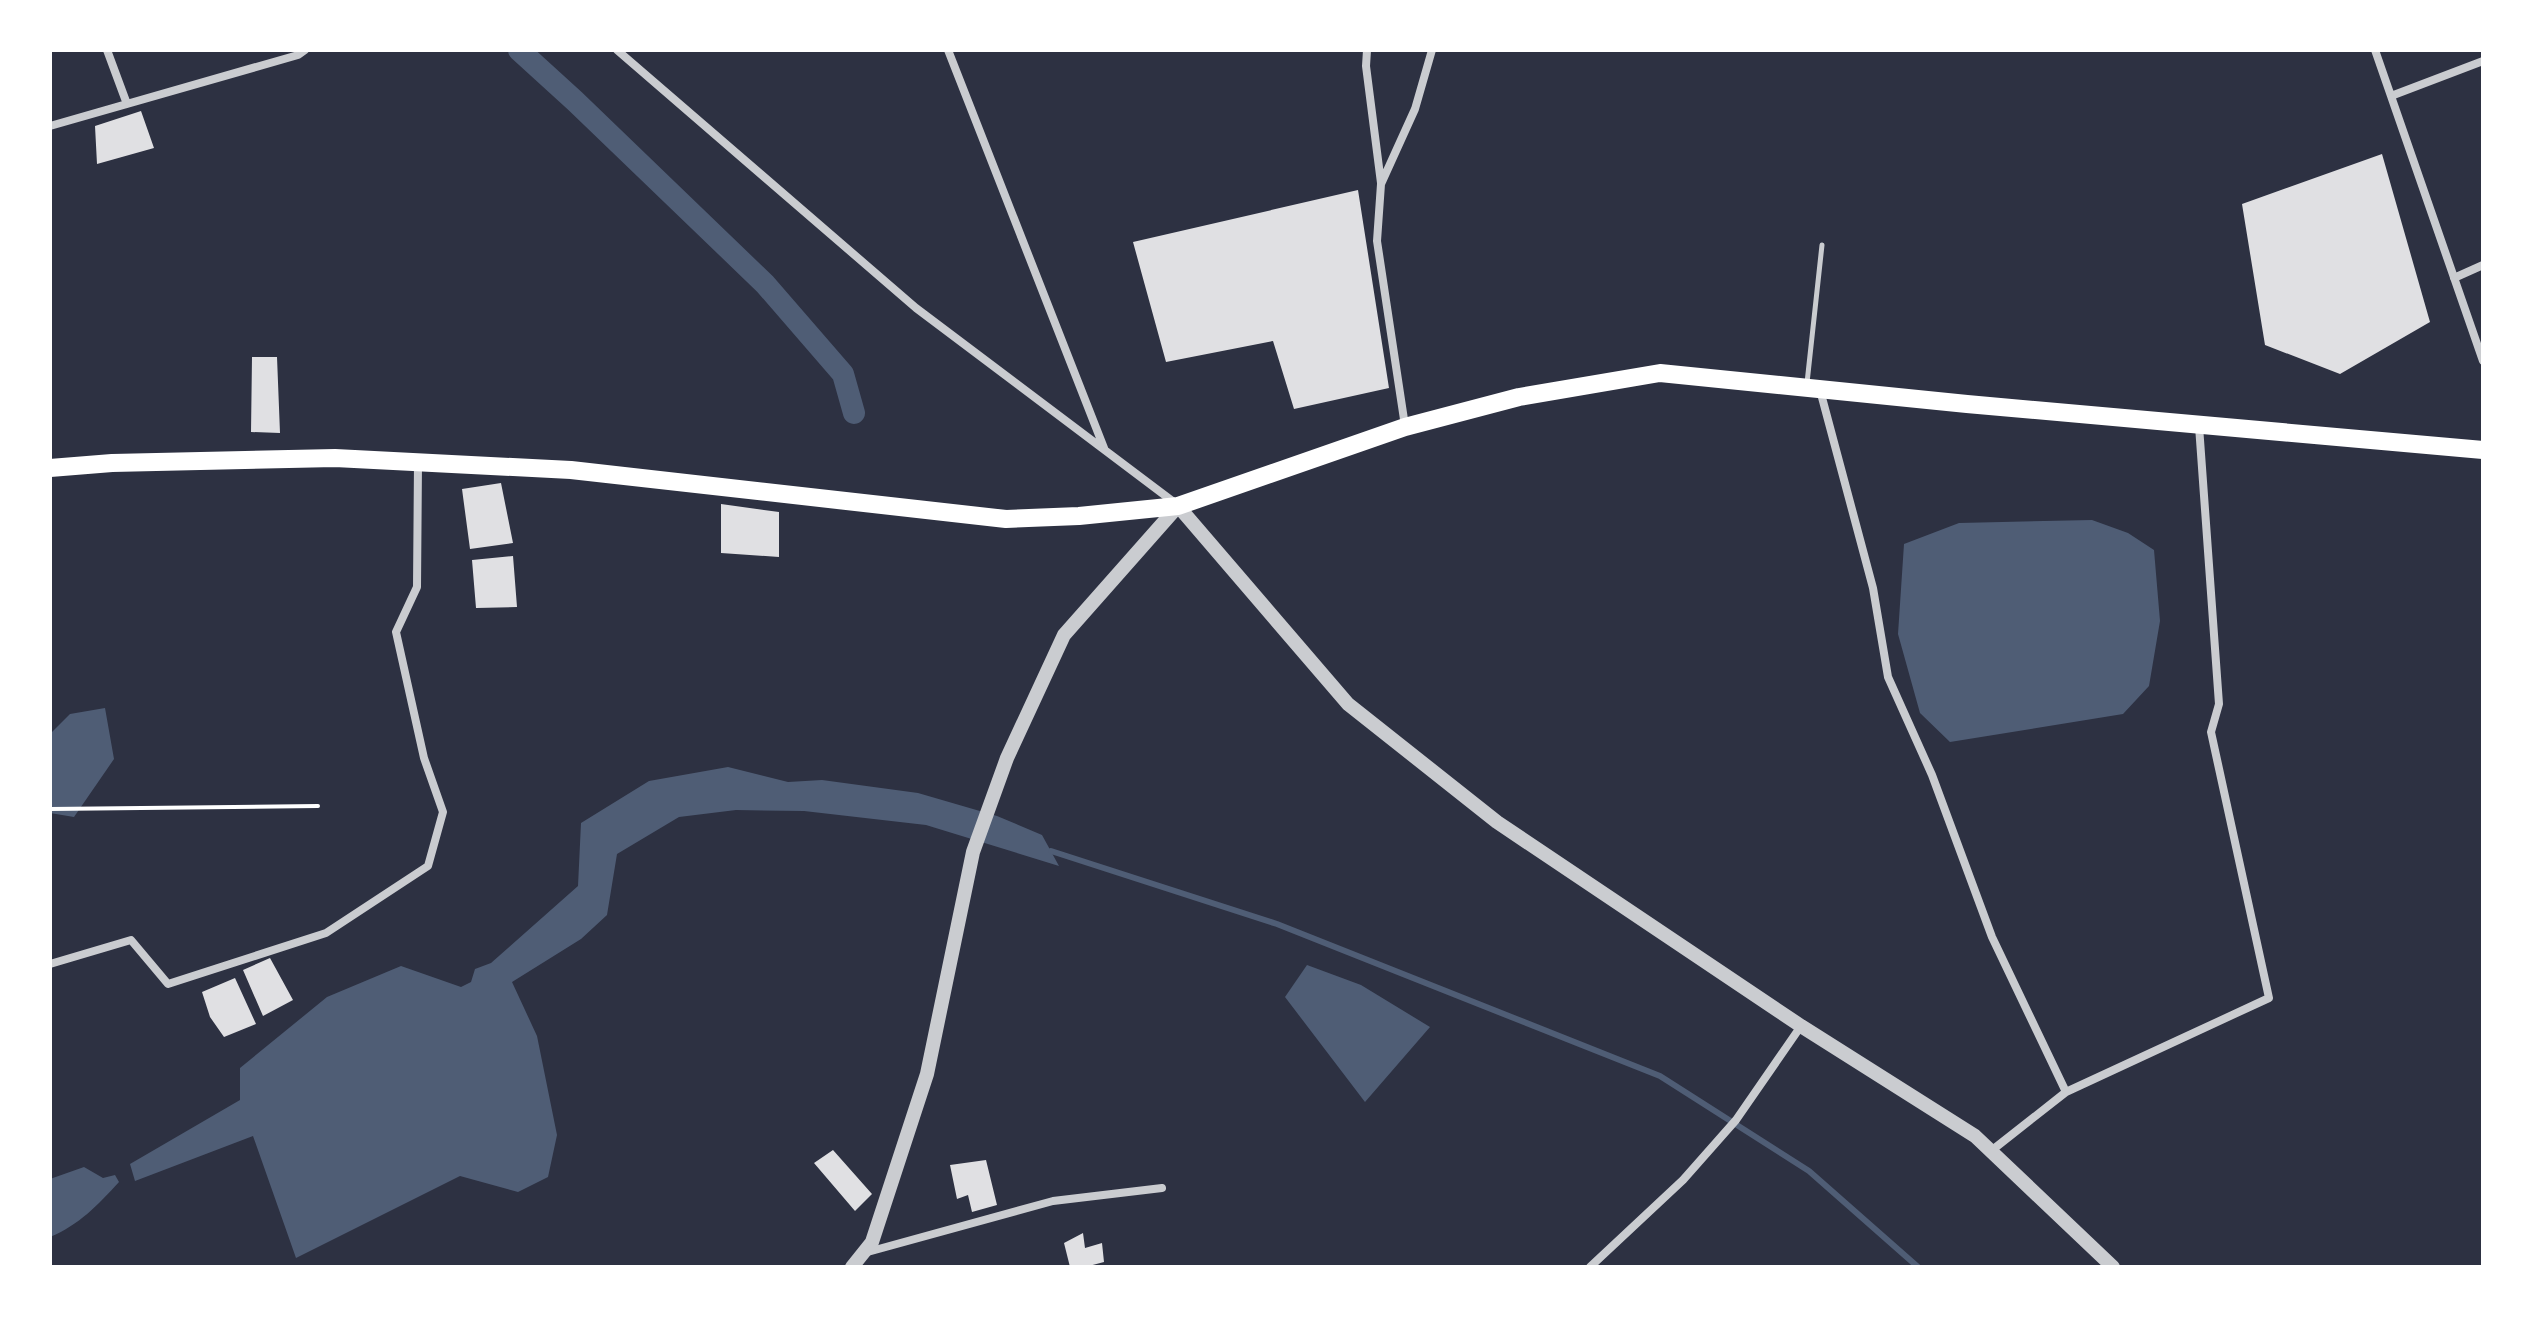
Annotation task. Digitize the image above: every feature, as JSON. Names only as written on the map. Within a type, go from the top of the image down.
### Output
[{"type":"highway","points":[[50,468],[112,463],[335,458],[571,470],[1006,519],[1079,516],[1178,506],[1405,427],[1519,397],[1660,373],[2483,450]]},
{"type":"street","points":[[107,50],[127,104]]},
{"type":"street","points":[[50,126],[298,55],[305,50]]},
{"type":"street","points":[[617,50],[905,299],[1178,506],[1348,704],[1497,822],[1801,1026],[1975,1136],[2113,1267]]},
{"type":"street","points":[[948,50],[1105,450]]},
{"type":"street","points":[[1367,50],[1366,66],[1381,184],[1377,241],[1405,427]]},
{"type":"street","points":[[1381,184],[1415,109],[1432,50]]},
{"type":"street","points":[[2375,50],[2483,361]]},
{"type":"street","points":[[2391,96],[2483,61]]},
{"type":"street","points":[[2454,278],[2483,265]]},
{"type":"street","points":[[1813,389],[1873,588],[1888,677],[1932,775],[1992,937],[2066,1092]]},
{"type":"street","points":[[1991,1151],[2066,1092],[2269,998],[2211,732],[2219,704],[2199,425]]},
{"type":"street","points":[[50,964],[131,940],[168,984],[326,933],[428,866],[443,812],[424,758],[396,632],[417,587],[418,462]]},
{"type":"street","points":[[852,1267],[872,1242],[927,1074],[973,852],[1007,758],[1064,635],[1178,506]]},
{"type":"street","points":[[1590,1267],[1683,1180],[1723,1135],[1801,1026]]},
{"type":"street","points":[[863,1253],[1053,1201],[1162,1188]]},
{"type":"lane","points":[[1813,389],[1822,245]]},
{"type":"path","points":[[50,809],[318,806]]},
{"type":"water","points":[[2092,520],[2128,533],[2154,550],[2160,621],[2149,686],[2123,714],[1950,742],[1920,713],[1898,634],[1904,544],[1959,523]]},
{"type":"water","points":[[105,708],[114,759],[74,817],[50,813],[50,734],[70,714]]},
{"type":"water","points":[[728,767],[788,782],[822,780],[918,793],[997,816],[1042,835],[1059,866],[926,825],[804,811],[736,810],[679,817],[617,854],[607,915],[581,939],[512,982],[537,1036],[557,1135],[548,1177],[518,1192],[460,1176],[296,1258],[253,1136],[135,1181],[130,1164],[240,1100],[240,1068],[327,997],[401,966],[461,987],[471,982],[475,969],[491,963],[578,886],[581,823],[649,781]]},
{"type":"water","points":[[1307,965],[1361,985],[1430,1027],[1365,1102],[1285,997]]},
{"type":"water","points":[[84,1167],[103,1178],[115,1175],[119,1182],[79,1220],[50,1237],[50,1179]]},
{"type":"building","points":[[141,111],[154,148],[97,164],[95,126]]},
{"type":"building","points":[[2382,154],[2430,322],[2340,374],[2265,345],[2242,204]]},
{"type":"building","points":[[1358,190],[1389,388],[1294,409],[1273,341],[1166,362],[1133,242]]},
{"type":"building","points":[[252,357],[277,357],[280,433],[251,432]]},
{"type":"building","points":[[501,483],[513,543],[470,549],[462,489]]},
{"type":"building","points":[[721,504],[779,512],[779,557],[721,553]]},
{"type":"building","points":[[513,556],[517,607],[476,608],[472,560]]},
{"type":"building","points":[[270,958],[293,1000],[263,1016],[243,970]]},
{"type":"building","points":[[235,978],[256,1024],[224,1037],[210,1017],[202,992]]},
{"type":"building","points":[[833,1150],[872,1194],[855,1211],[814,1163]]},
{"type":"building","points":[[986,1160],[997,1205],[972,1212],[968,1195],[957,1199],[950,1165]]},
{"type":"building","points":[[1083,1233],[1085,1248],[1102,1243],[1104,1262],[1070,1267],[1064,1243]]},
{"type":"waterway","points":[[519,50],[765,284],[843,374],[854,413]]},
{"type":"waterway","points":[[1051,851],[1277,924],[1660,1076],[1809,1171],[1918,1267]]}]
